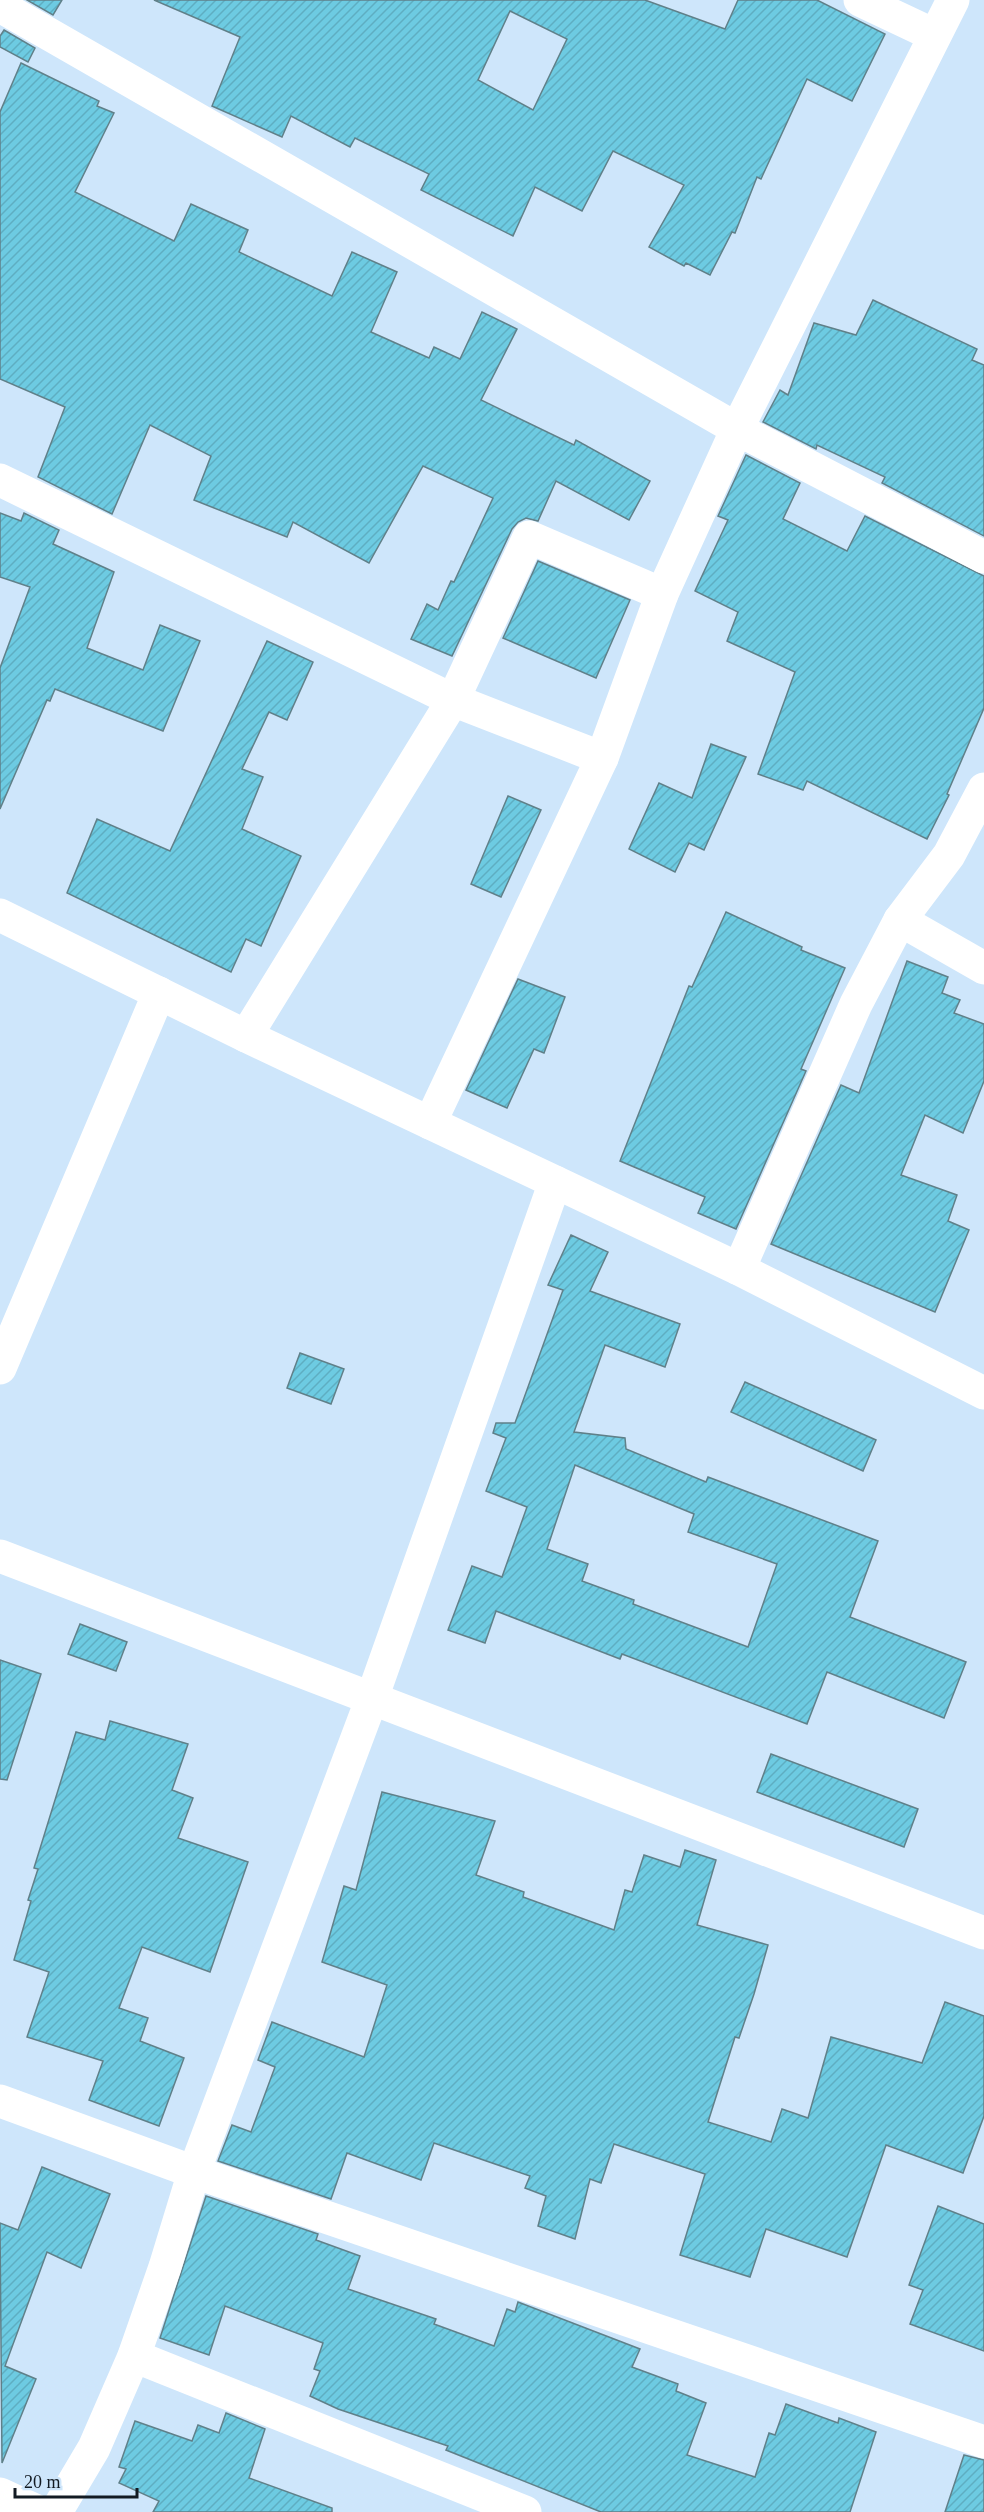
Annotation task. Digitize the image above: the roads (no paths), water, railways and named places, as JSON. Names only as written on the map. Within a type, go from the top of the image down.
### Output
[{"type":"street","points":[[860,0],[934,35]]},
{"type":"street","points":[[430,1123],[602,758],[662,594],[737,429],[953,0]]},
{"type":"street","points":[[0,6],[737,429],[984,557]]},
{"type":"street","points":[[0,480],[453,700],[602,758]]},
{"type":"street","points":[[246,1036],[453,700],[529,537],[662,594]]},
{"type":"street","points":[[739,1269],[856,1004],[900,920],[949,855],[984,789]]},
{"type":"street","points":[[0,915],[246,1036],[739,1269],[984,1393]]},
{"type":"street","points":[[900,920],[984,968]]},
{"type":"street","points":[[0,1368],[159,993]]},
{"type":"street","points":[[56,2512],[94,2448],[134,2356],[165,2267],[194,2172],[372,1698],[555,1182]]},
{"type":"street","points":[[0,1556],[984,1933]]},
{"type":"street","points":[[0,2100],[194,2172],[984,2442]]},
{"type":"street","points":[[134,2356],[525,2512]]},
{"type":"street","points":[[0,2494],[39,2512]]}]
